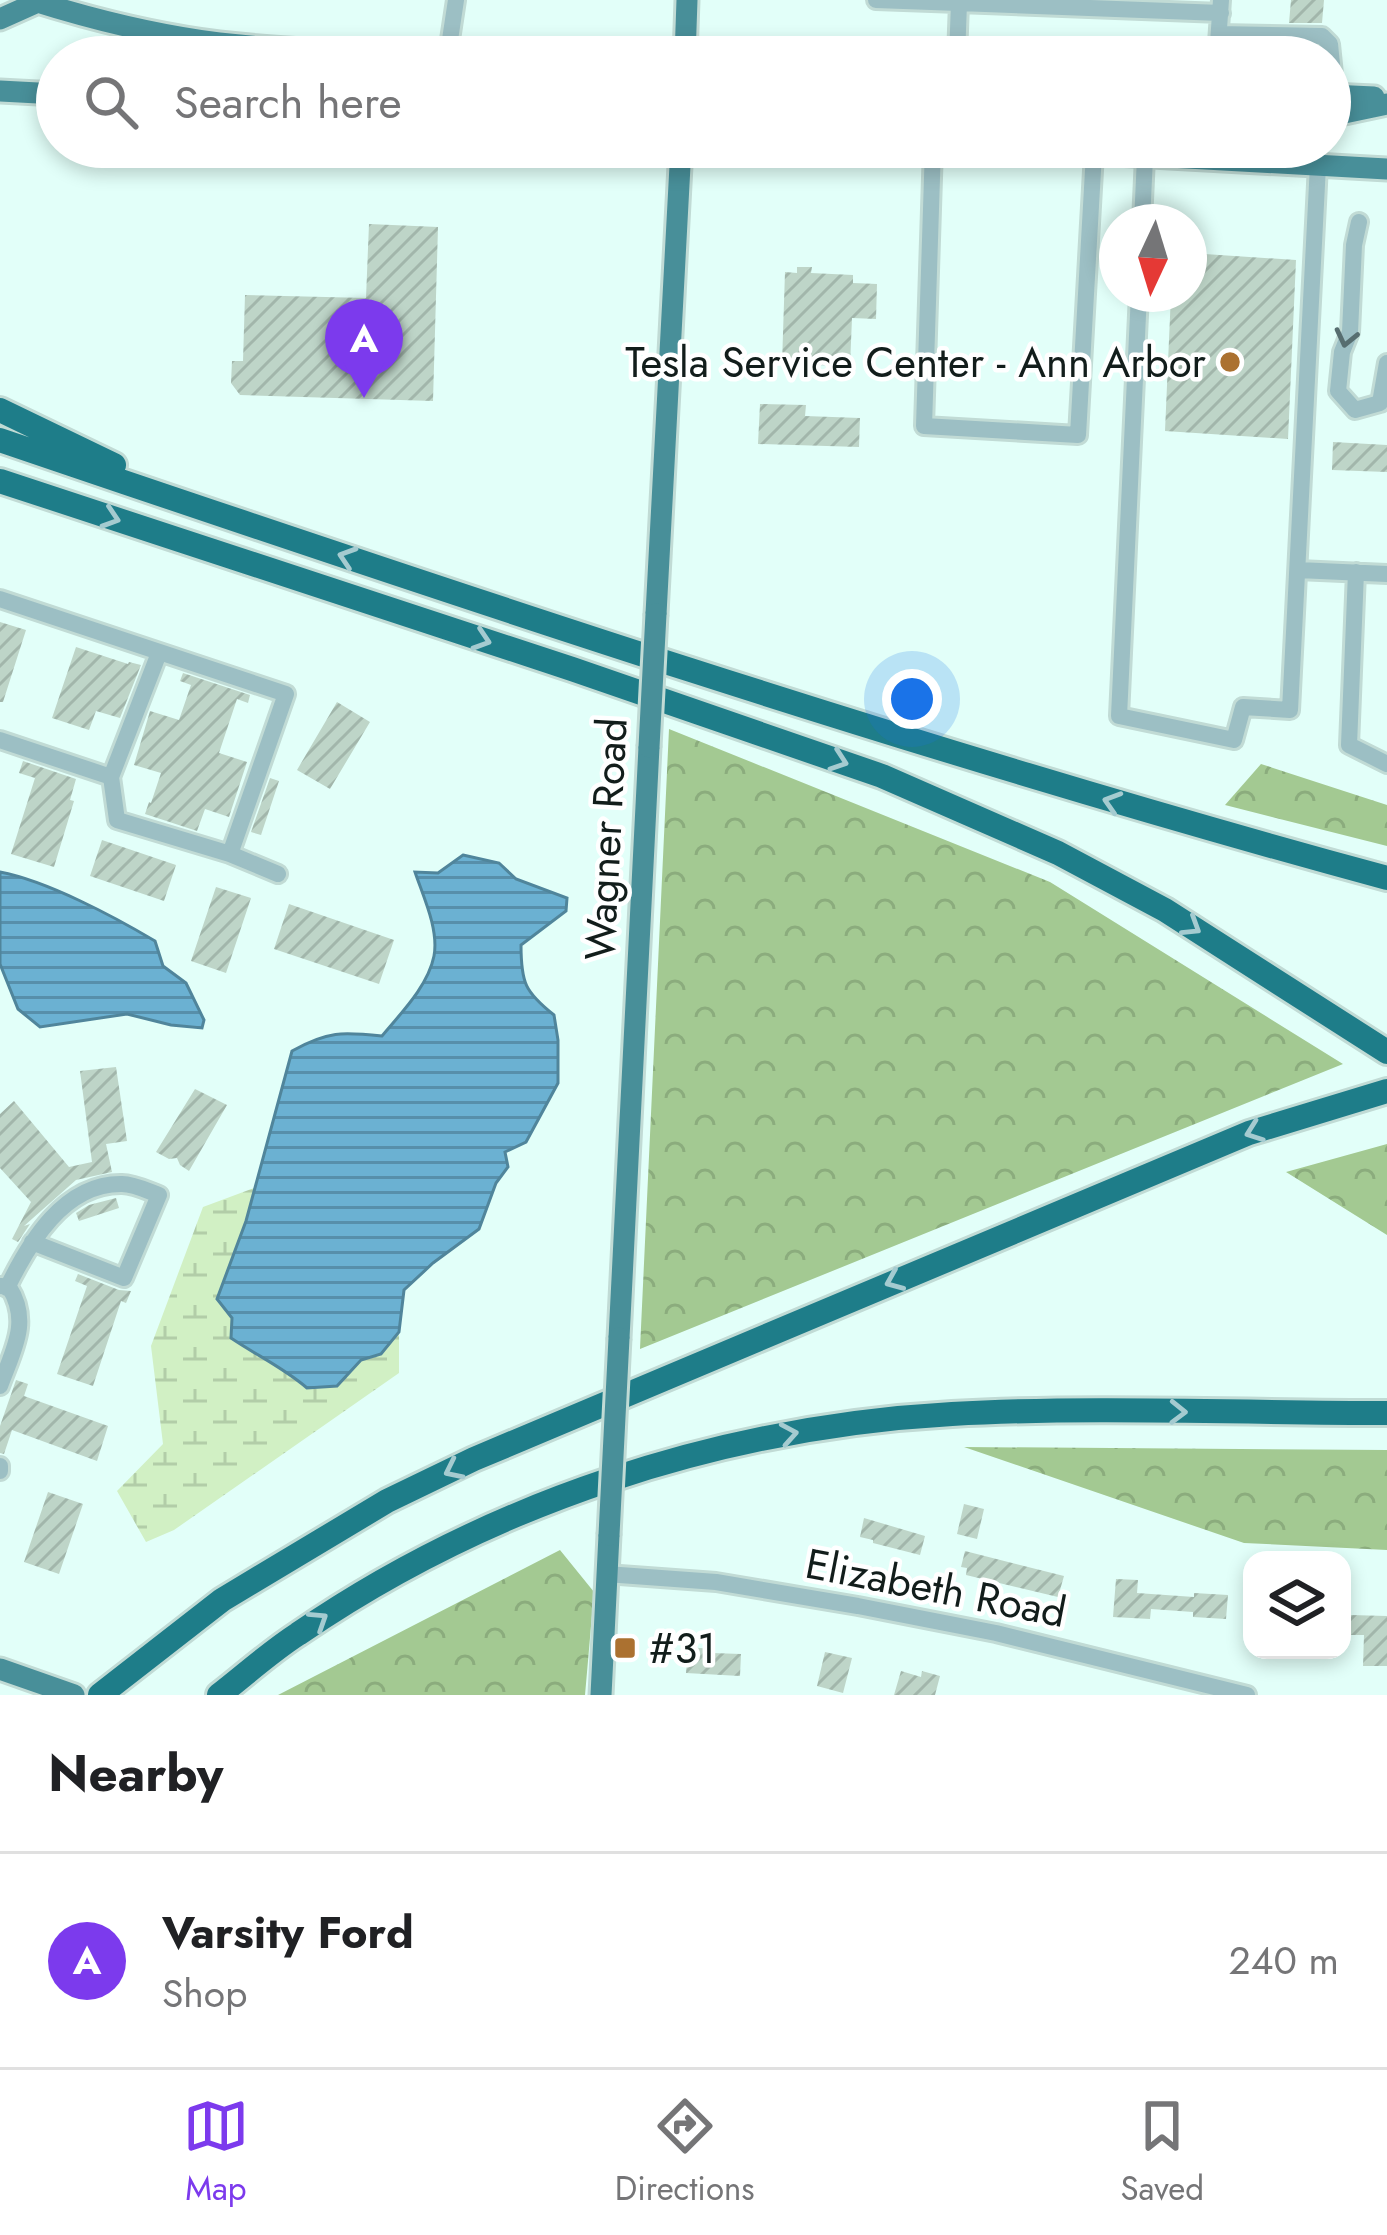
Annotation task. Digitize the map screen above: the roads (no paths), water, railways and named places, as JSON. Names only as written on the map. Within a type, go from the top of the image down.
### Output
[{"type":"highway","points":[[0,410],[214,513]]},
{"type":"highway","points":[[0,440],[904,740],[1387,878]]},
{"type":"highway","points":[[0,481],[572,669],[900,784],[1058,853],[1165,910],[1387,1052]]},
{"type":"highway","points":[[100,1695],[255,1579],[387,1502],[474,1460],[1250,1133],[1376,1094]]},
{"type":"highway","points":[[219,1695],[294,1636],[347,1602],[485,1528],[621,1476],[760,1438],[948,1414],[1387,1413]]},
{"type":"main road","points":[[686,36],[687,0]]},
{"type":"main road","points":[[0,19],[35,1],[172,36]]},
{"type":"main road","points":[[0,76],[12,92]]},
{"type":"main road","points":[[1351,102],[1387,101]]},
{"type":"main road","points":[[1351,163],[1387,169]]},
{"type":"main road","name":"Wagner Road","points":[[601,1695],[680,168]]},
{"type":"main road","points":[[0,1670],[74,1695]]},
{"type":"street","points":[[451,36],[456,0]]},
{"type":"street","points":[[876,0],[1221,6],[1219,34],[1322,36]]},
{"type":"street","points":[[952,2],[955,36]]},
{"type":"street","points":[[932,168],[924,426],[1078,435],[1093,168]]},
{"type":"street","points":[[1135,168],[1140,204]]},
{"type":"street","points":[[1138,312],[1118,716],[1234,740],[1243,706],[1290,710],[1325,168]]},
{"type":"street","points":[[1359,222],[1350,332],[1342,352],[1338,392],[1355,410],[1380,403],[1387,363]]},
{"type":"street","points":[[1298,569],[1387,574]]},
{"type":"street","points":[[1356,572],[1349,745],[1387,764]]},
{"type":"street","points":[[0,599],[286,694],[230,854]]},
{"type":"street","points":[[159,652],[111,777],[117,820],[230,854],[278,874]]},
{"type":"street","points":[[0,740],[111,777]]},
{"type":"street","points":[[0,1386],[21,1316],[17,1300],[4,1287],[32,1242],[63,1207],[87,1192],[123,1184],[159,1195],[124,1278],[32,1242]]},
{"type":"street","name":"Elizabeth Road","points":[[607,1574],[716,1582],[858,1606],[996,1633],[1247,1695]]},
{"type":"water","points":[[463,855],[499,863],[516,879],[567,898],[566,911],[521,945],[527,986],[554,1015],[558,1083],[526,1142],[505,1152],[508,1167],[496,1183],[479,1229],[404,1290],[399,1332],[381,1354],[361,1360],[337,1386],[307,1388],[231,1338],[232,1318],[217,1299],[246,1221],[292,1051],[336,1034],[382,1036],[420,988],[434,956],[432,924],[415,872],[438,873]]},
{"type":"water","points":[[0,872],[59,891],[155,941],[163,966],[186,983],[204,1020],[202,1028],[127,1014],[40,1027],[18,1009],[0,964]]},
{"type":"place","name":"Tesla Service Center - Ann Arbor","points":[[1230,362]]},
{"type":"place","name":"Varsity Ford","points":[[364,398]]},
{"type":"place","name":"#31","points":[[625,1648]]}]
